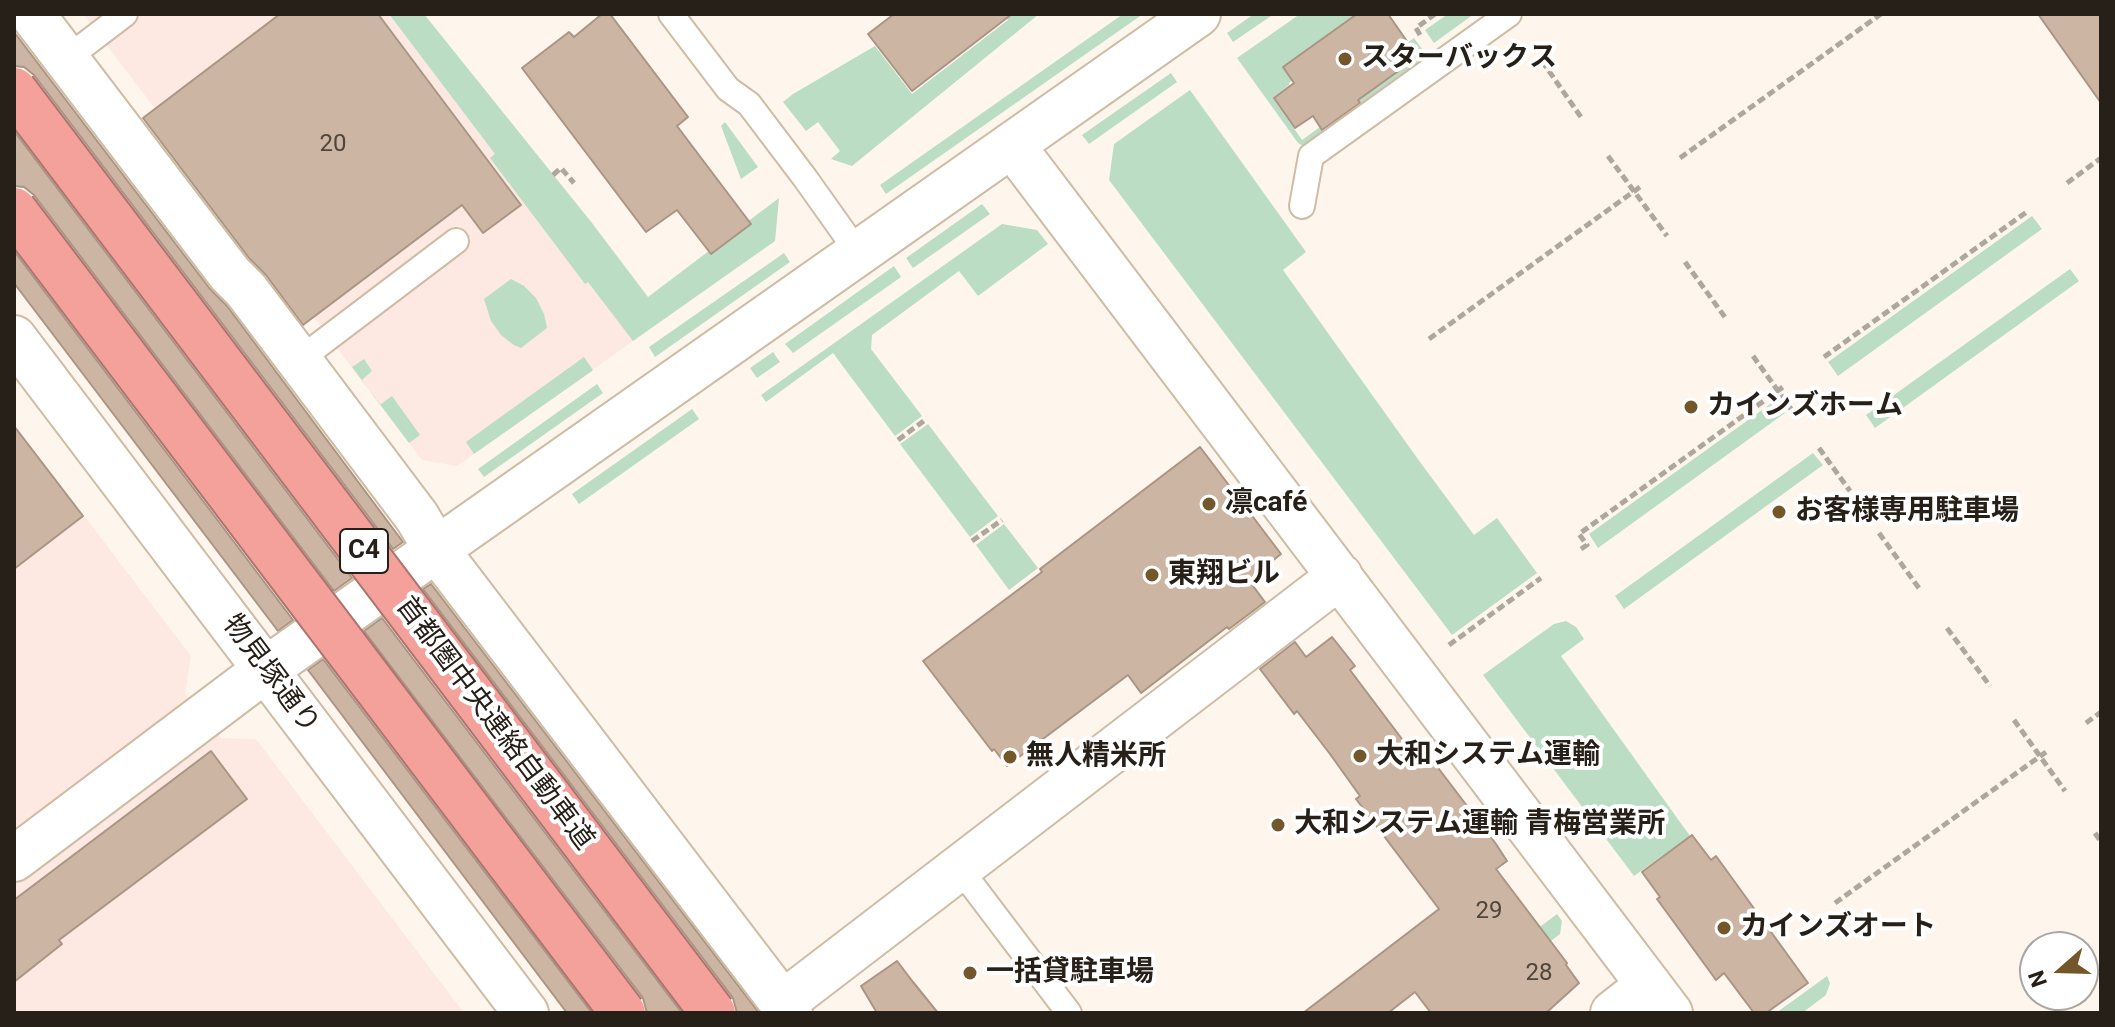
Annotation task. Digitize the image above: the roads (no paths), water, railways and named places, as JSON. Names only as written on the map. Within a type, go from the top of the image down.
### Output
[{"type":"highway","name":"首都圏中央連絡自動車道","points":[[14,90],[713,1013]]},
{"type":"highway","name":"C4","points":[[14,210],[623,1013]]},
{"type":"street","points":[[32,14],[230,274],[246,290],[417,517],[436,549],[787,1008],[960,869],[1340,576]]},
{"type":"street","points":[[14,859],[265,670],[1198,14]]},
{"type":"street","points":[[1012,145],[1660,999],[1613,1013]]},
{"type":"street","name":"物見塚通り","points":[[14,338],[526,1013]]},
{"type":"lane","points":[[66,59],[125,14]]},
{"type":"lane","points":[[671,14],[728,89],[749,104],[859,254]]},
{"type":"lane","points":[[1302,206],[1311,156],[1509,14]]},
{"type":"lane","points":[[299,360],[456,241]]},
{"type":"lane","points":[[960,869],[1069,1013]]},
{"type":"place","name":"スターバックス","points":[[1345,59]]},
{"type":"place","name":"カインズホーム","points":[[1691,407]]},
{"type":"place","name":"凛café","points":[[1209,504]]},
{"type":"place","name":"お客様専用駐車場","points":[[1779,512]]},
{"type":"place","name":"東翔ビル","points":[[1152,575]]},
{"type":"place","name":"大和システム運輸","points":[[1360,756]]},
{"type":"place","name":"無人精米所","points":[[1010,757]]},
{"type":"place","name":"大和システム運輸 青梅営業所","points":[[1278,825]]},
{"type":"place","name":"カインズオート","points":[[1724,928]]},
{"type":"place","name":"一括貸駐車場","points":[[970,973]]}]
